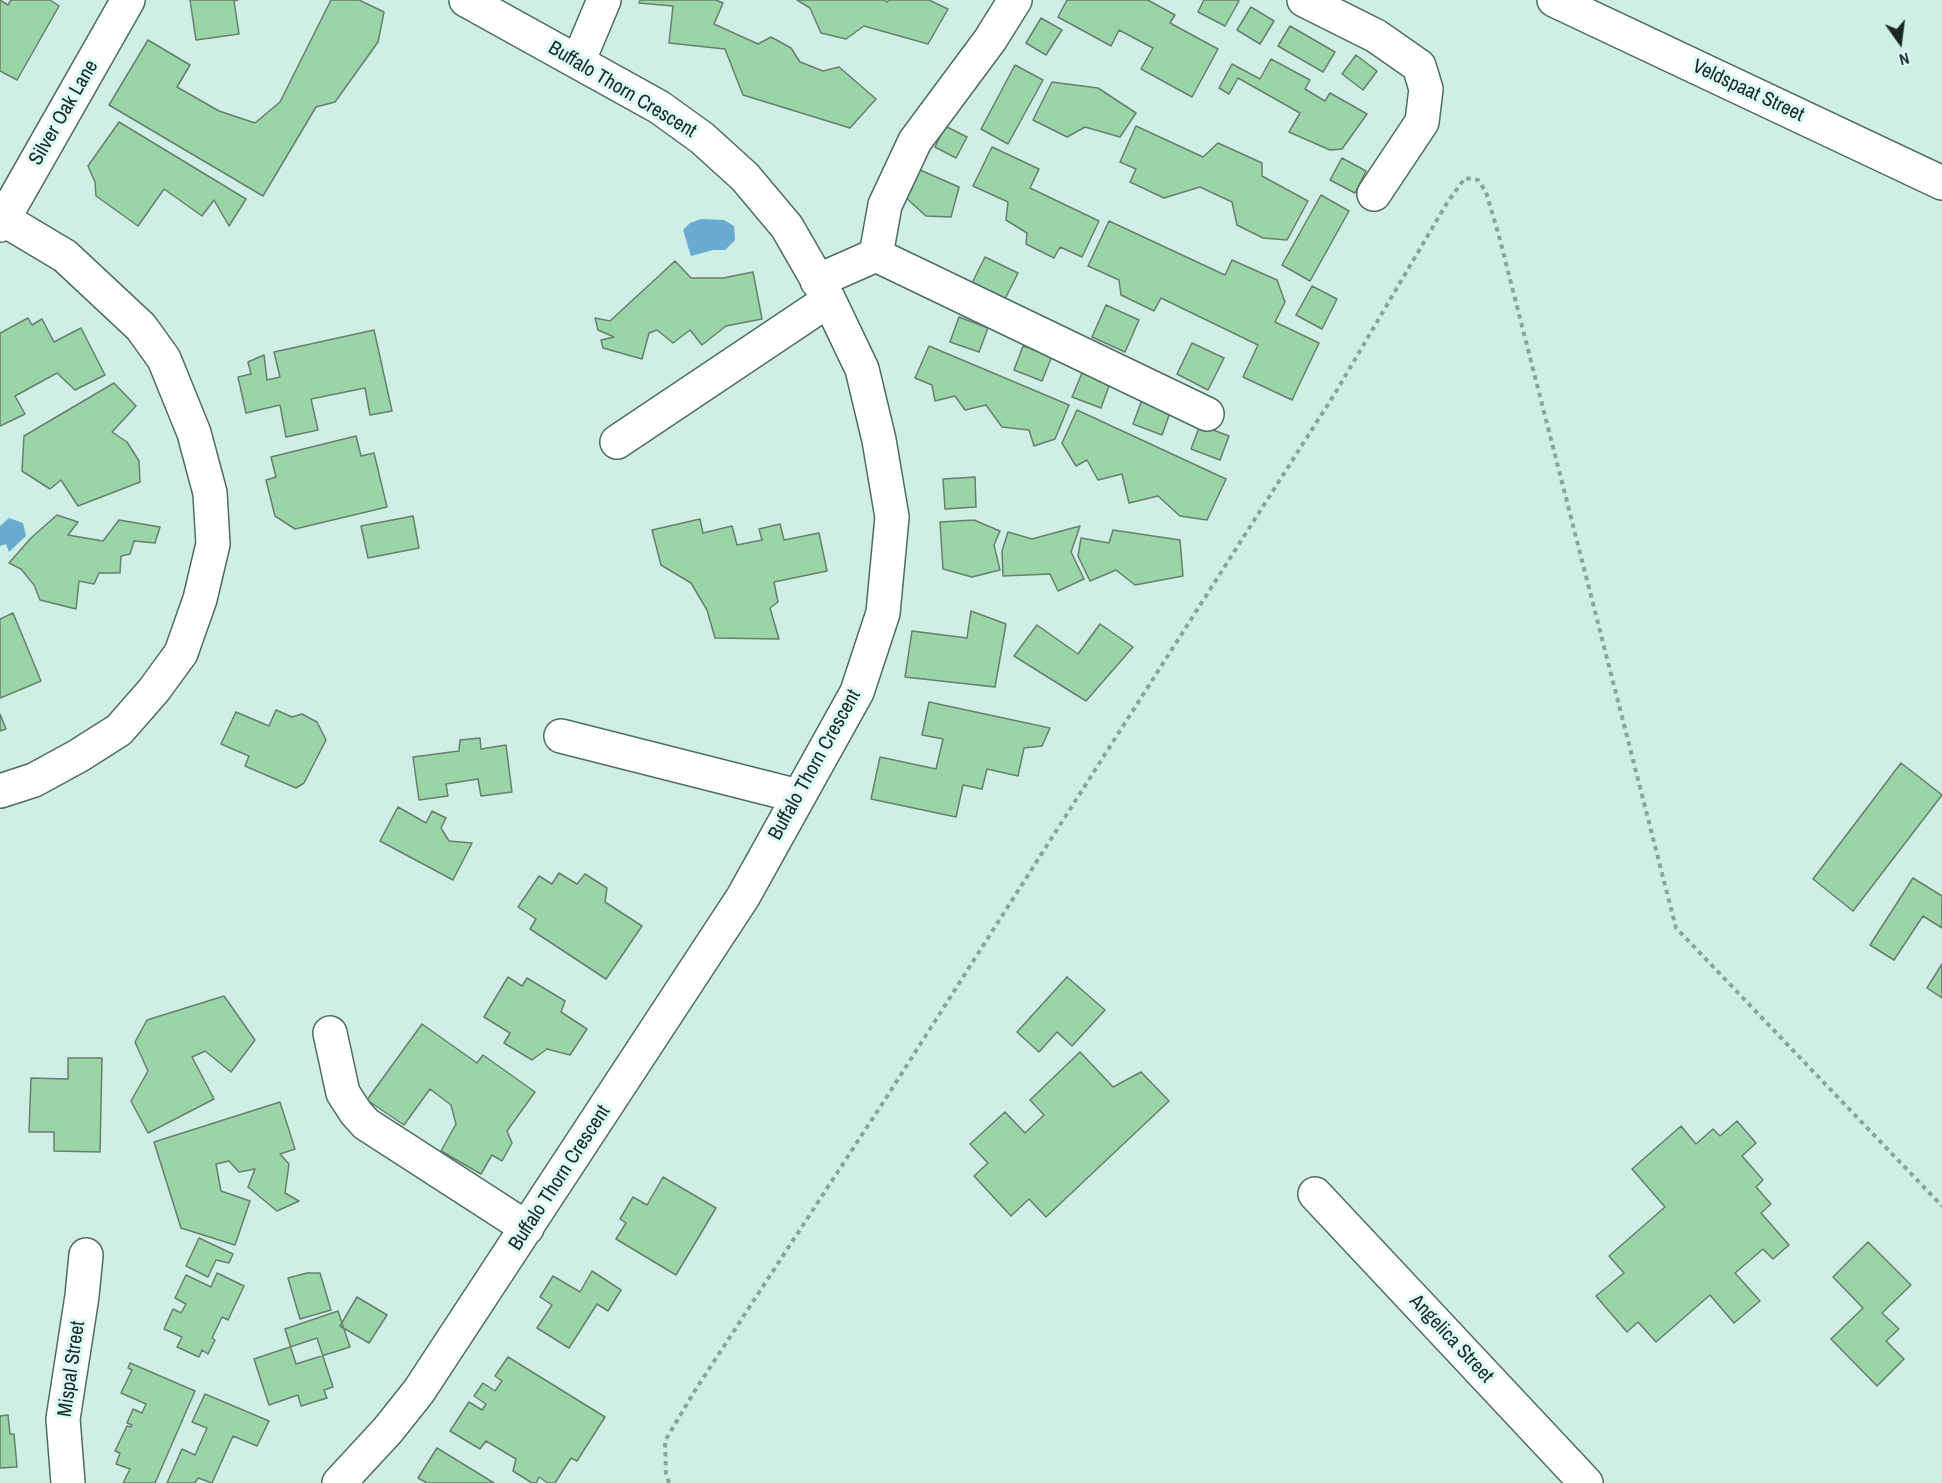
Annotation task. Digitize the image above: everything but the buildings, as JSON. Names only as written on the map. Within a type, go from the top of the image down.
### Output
[{"type":"street","name":"Silver Oak Lane","points":[[2,222],[128,0]]},
{"type":"street","name":"Buffalo Thorn Crescent","points":[[339,1483],[388,1430],[419,1391],[743,897],[857,692],[883,613],[892,517],[879,440],[862,369],[823,291],[787,227],[745,177],[702,138],[659,107],[466,0]]},
{"type":"street","points":[[578,62],[604,0]]},
{"type":"street","points":[[617,442],[823,291],[876,255],[885,205],[915,141],[990,40],[1015,0]]},
{"type":"street","points":[[1304,0],[1376,36],[1419,66],[1426,89],[1422,122],[1374,194]]},
{"type":"street","name":"Veldspaat Street","points":[[1554,0],[1942,183]]},
{"type":"street","points":[[0,791],[34,780],[119,730],[154,690],[181,653],[200,599],[213,544],[210,493],[194,433],[164,359],[141,327],[65,256],[2,222]]},
{"type":"street","points":[[876,255],[1207,414]]},
{"type":"street","points":[[561,736],[798,796]]},
{"type":"street","points":[[330,1033],[343,1093],[366,1124],[527,1228]]},
{"type":"street","name":"Angelica Street","points":[[1315,1194],[1586,1483]]},
{"type":"street","name":"Mispal Street","points":[[68,1483],[63,1419],[86,1255]]},
{"type":"path","points":[[669,1483],[665,1441],[694,1392],[932,1027],[1328,405],[1447,203],[1465,178],[1478,180],[1486,192],[1499,236],[1676,928],[1942,1206]]},
{"type":"water","points":[[701,219],[724,220],[734,226],[735,240],[725,250],[713,250],[691,256],[683,230],[690,223]]},
{"type":"water","points":[[9,518],[23,523],[26,536],[9,552],[6,544],[0,546],[0,526]]}]
